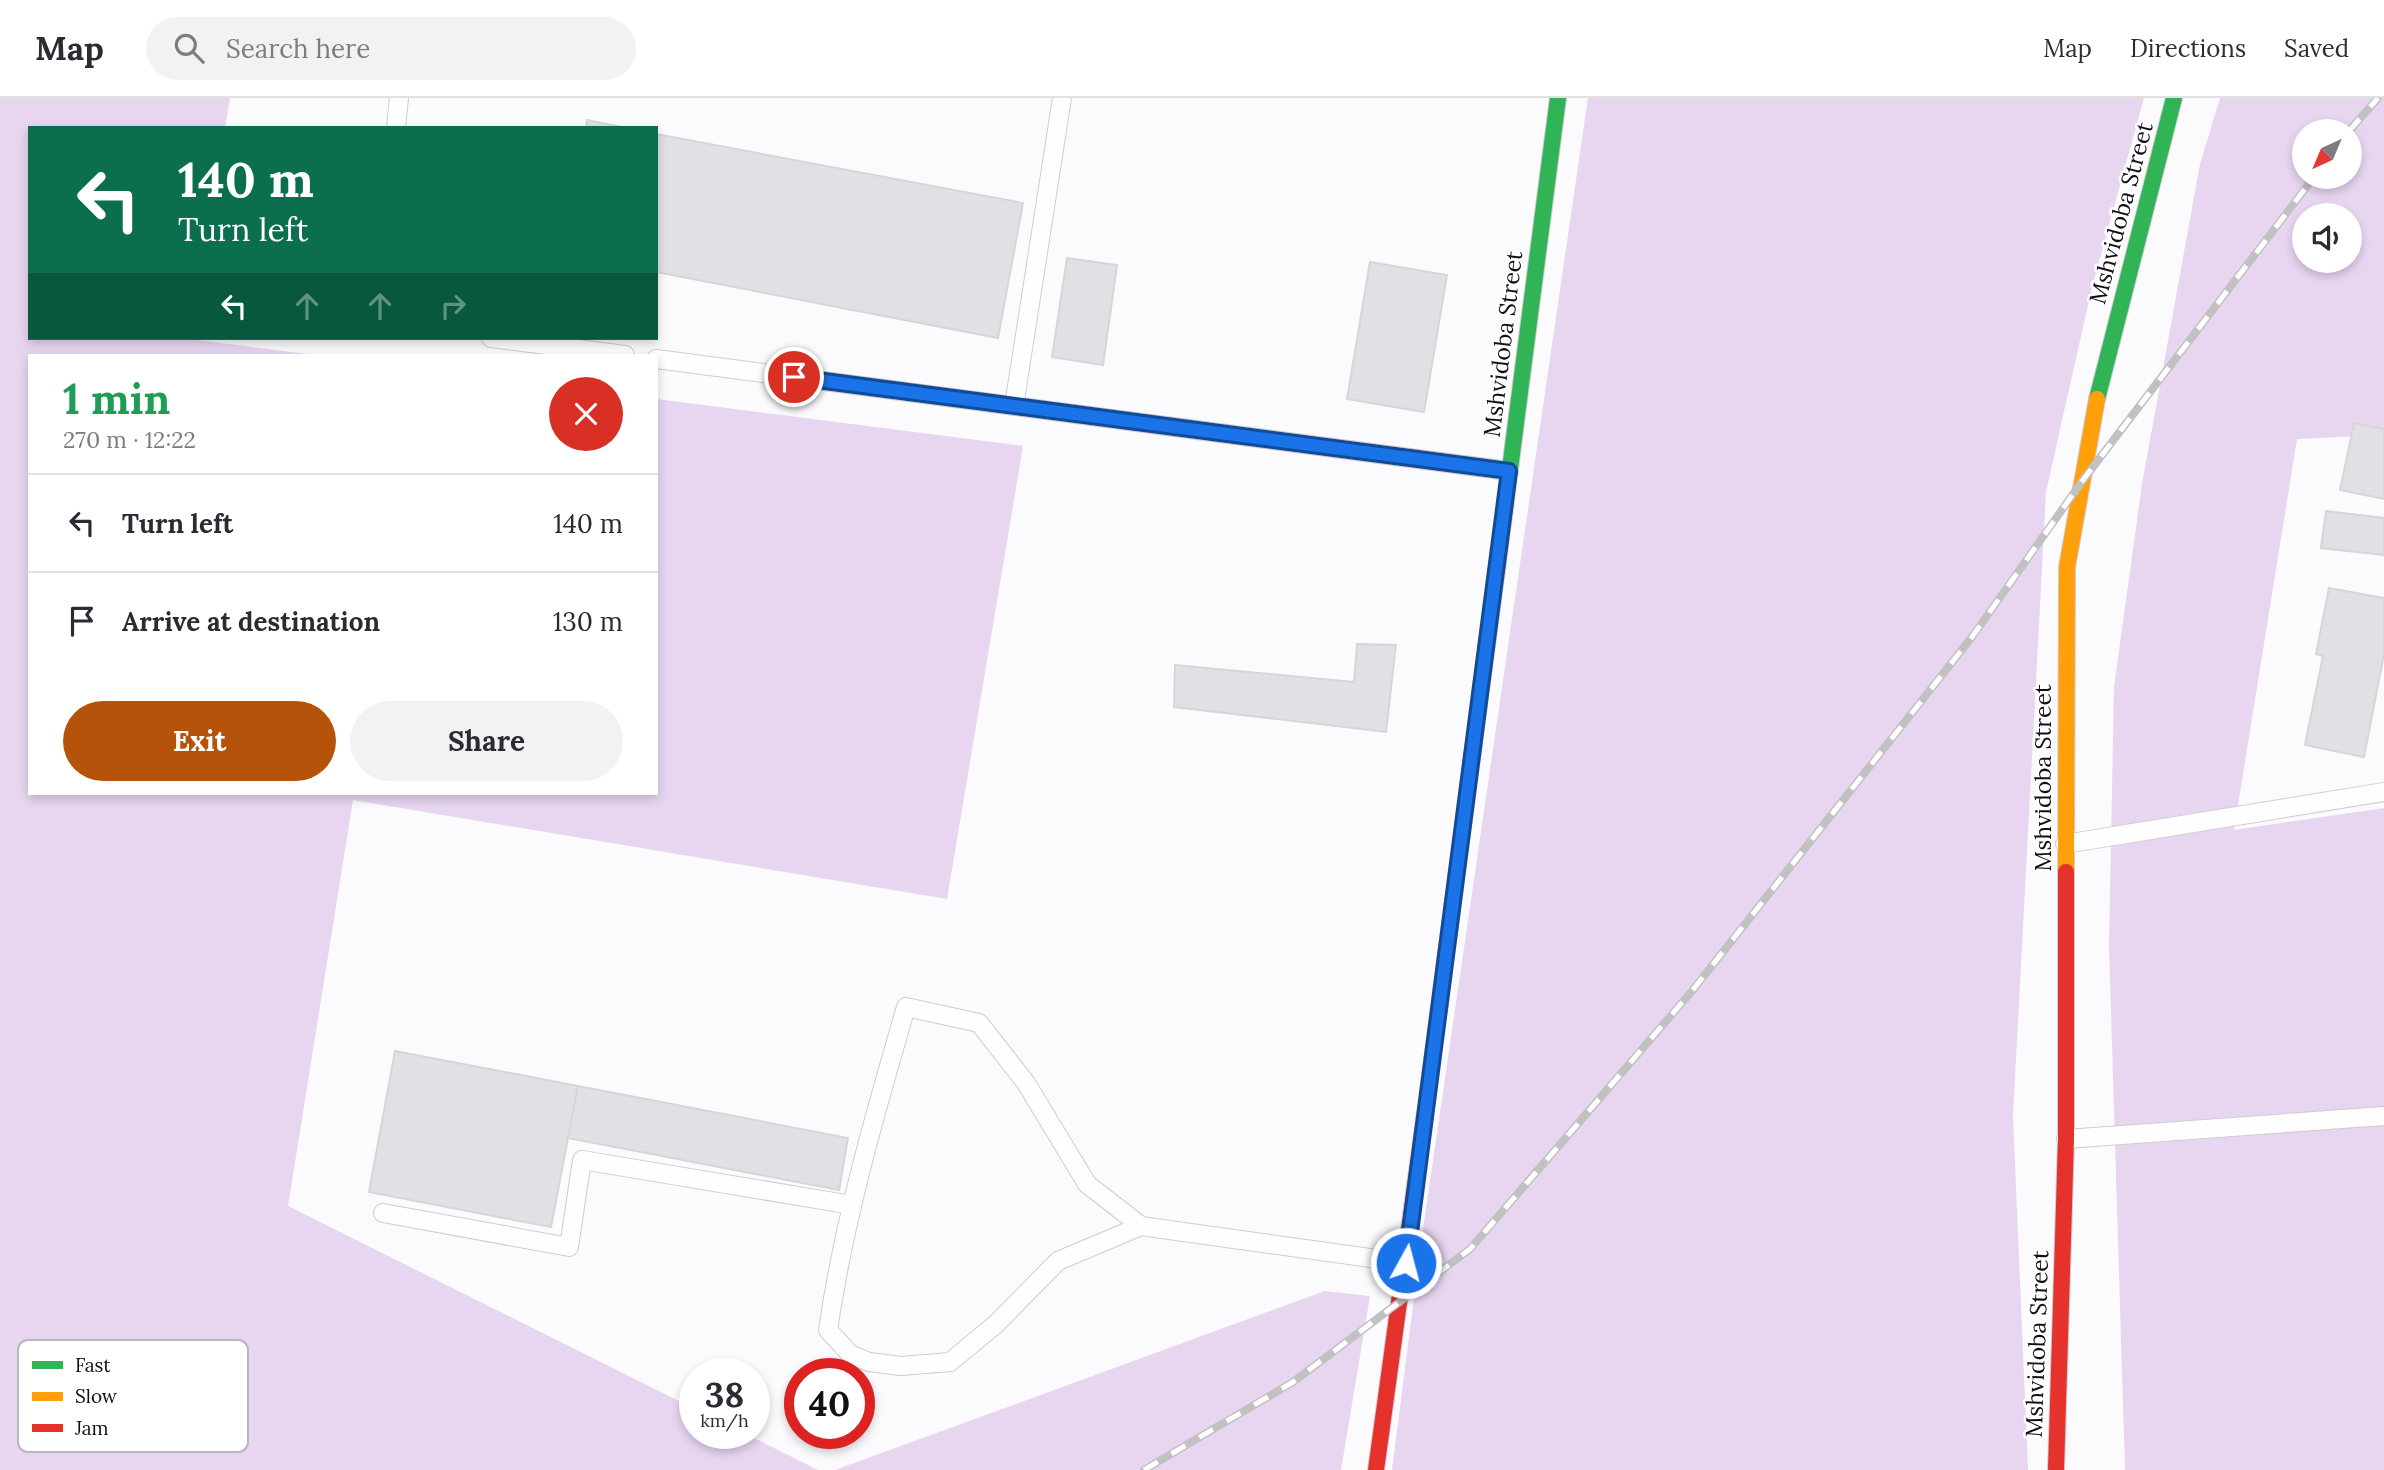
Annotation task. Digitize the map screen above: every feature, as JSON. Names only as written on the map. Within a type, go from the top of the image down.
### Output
[{"type":"main road","name":"Mshvidoba Street","points":[[1376,1470],[1406,1263],[1558,98]]},
{"type":"main road","name":"Mshvidoba Street","points":[[2056,1470],[2066,1139],[2067,567],[2100,383],[2174,98]]},
{"type":"lane","points":[[396,126],[399,98]]},
{"type":"lane","points":[[1014,406],[1062,98]]},
{"type":"lane","points":[[507,340],[617,354]]},
{"type":"lane","points":[[658,359],[1509,471]]},
{"type":"lane","points":[[2065,844],[2384,792]]},
{"type":"lane","points":[[1141,1226],[1058,1261],[996,1324],[950,1362],[901,1366],[869,1362],[850,1354],[828,1330],[864,1151],[906,1007],[979,1023],[1026,1083],[1087,1184],[1141,1226],[1406,1263]]},
{"type":"lane","points":[[2066,1139],[2384,1116]]},
{"type":"lane","points":[[383,1213],[569,1247],[582,1160],[852,1205]]},
{"type":"shaded area","points":[[0,98],[230,98],[225,126],[28,126],[28,340],[197,340],[306,354],[28,354],[28,795],[658,795],[658,399],[1023,446],[947,899],[353,800],[288,1206],[679,1401],[679,1449],[770,1449],[770,1446],[818,1470],[0,1470]]},
{"type":"shaded area","points":[[1588,98],[2144,98],[2092,287],[2046,492],[2013,1116],[2028,1470],[1392,1470],[1421,1243]]},
{"type":"shaded area","points":[[2220,98],[2384,98],[2384,435],[2297,439],[2234,830],[2384,808],[2384,1470],[2125,1470],[2109,946],[2114,687],[2142,484],[2200,164]]},
{"type":"shaded area","points":[[1325,1291],[1370,1296],[1341,1470],[835,1470]]},
{"type":"building","points":[[587,120],[616,126],[586,126]]},
{"type":"building","points":[[658,134],[1023,203],[998,338],[658,272]]},
{"type":"building","points":[[1067,258],[1117,265],[1103,365],[1052,357]]},
{"type":"building","points":[[1370,262],[1447,275],[1424,412],[1347,399]]},
{"type":"building","points":[[2354,423],[2384,429],[2384,499],[2340,490]]},
{"type":"building","points":[[2326,511],[2384,518],[2384,555],[2321,548]]},
{"type":"building","points":[[2329,588],[2384,598],[2384,654],[2364,757],[2305,745],[2323,656],[2316,654]]},
{"type":"building","points":[[1357,644],[1396,645],[1386,732],[1174,707],[1175,665],[1354,682]]},
{"type":"building","points":[[395,1051],[578,1086],[551,1227],[369,1192]]},
{"type":"building","points":[[578,1086],[848,1138],[839,1190],[568,1138]]},
{"type":"railway","points":[[2360,119],[2378,98]]},
{"type":"railway","points":[[1144,1470],[1293,1382],[1470,1249],[1692,991],[1972,637],[2083,480],[2305,189]]},
{"type":"traffic: fast","points":[[1503,523],[1558,98]]},
{"type":"traffic: fast","points":[[2097,399],[2174,98]]},
{"type":"traffic: slow","points":[[2066,872],[2067,567],[2097,399]]},
{"type":"traffic: slow","points":[[1429,1084],[1503,523]]},
{"type":"traffic: jam","points":[[2056,1470],[2066,1139],[2066,872]]},
{"type":"traffic: jam","points":[[1376,1470],[1429,1084]]},
{"type":"route","points":[[794,377],[1509,471],[1406,1263]]}]
